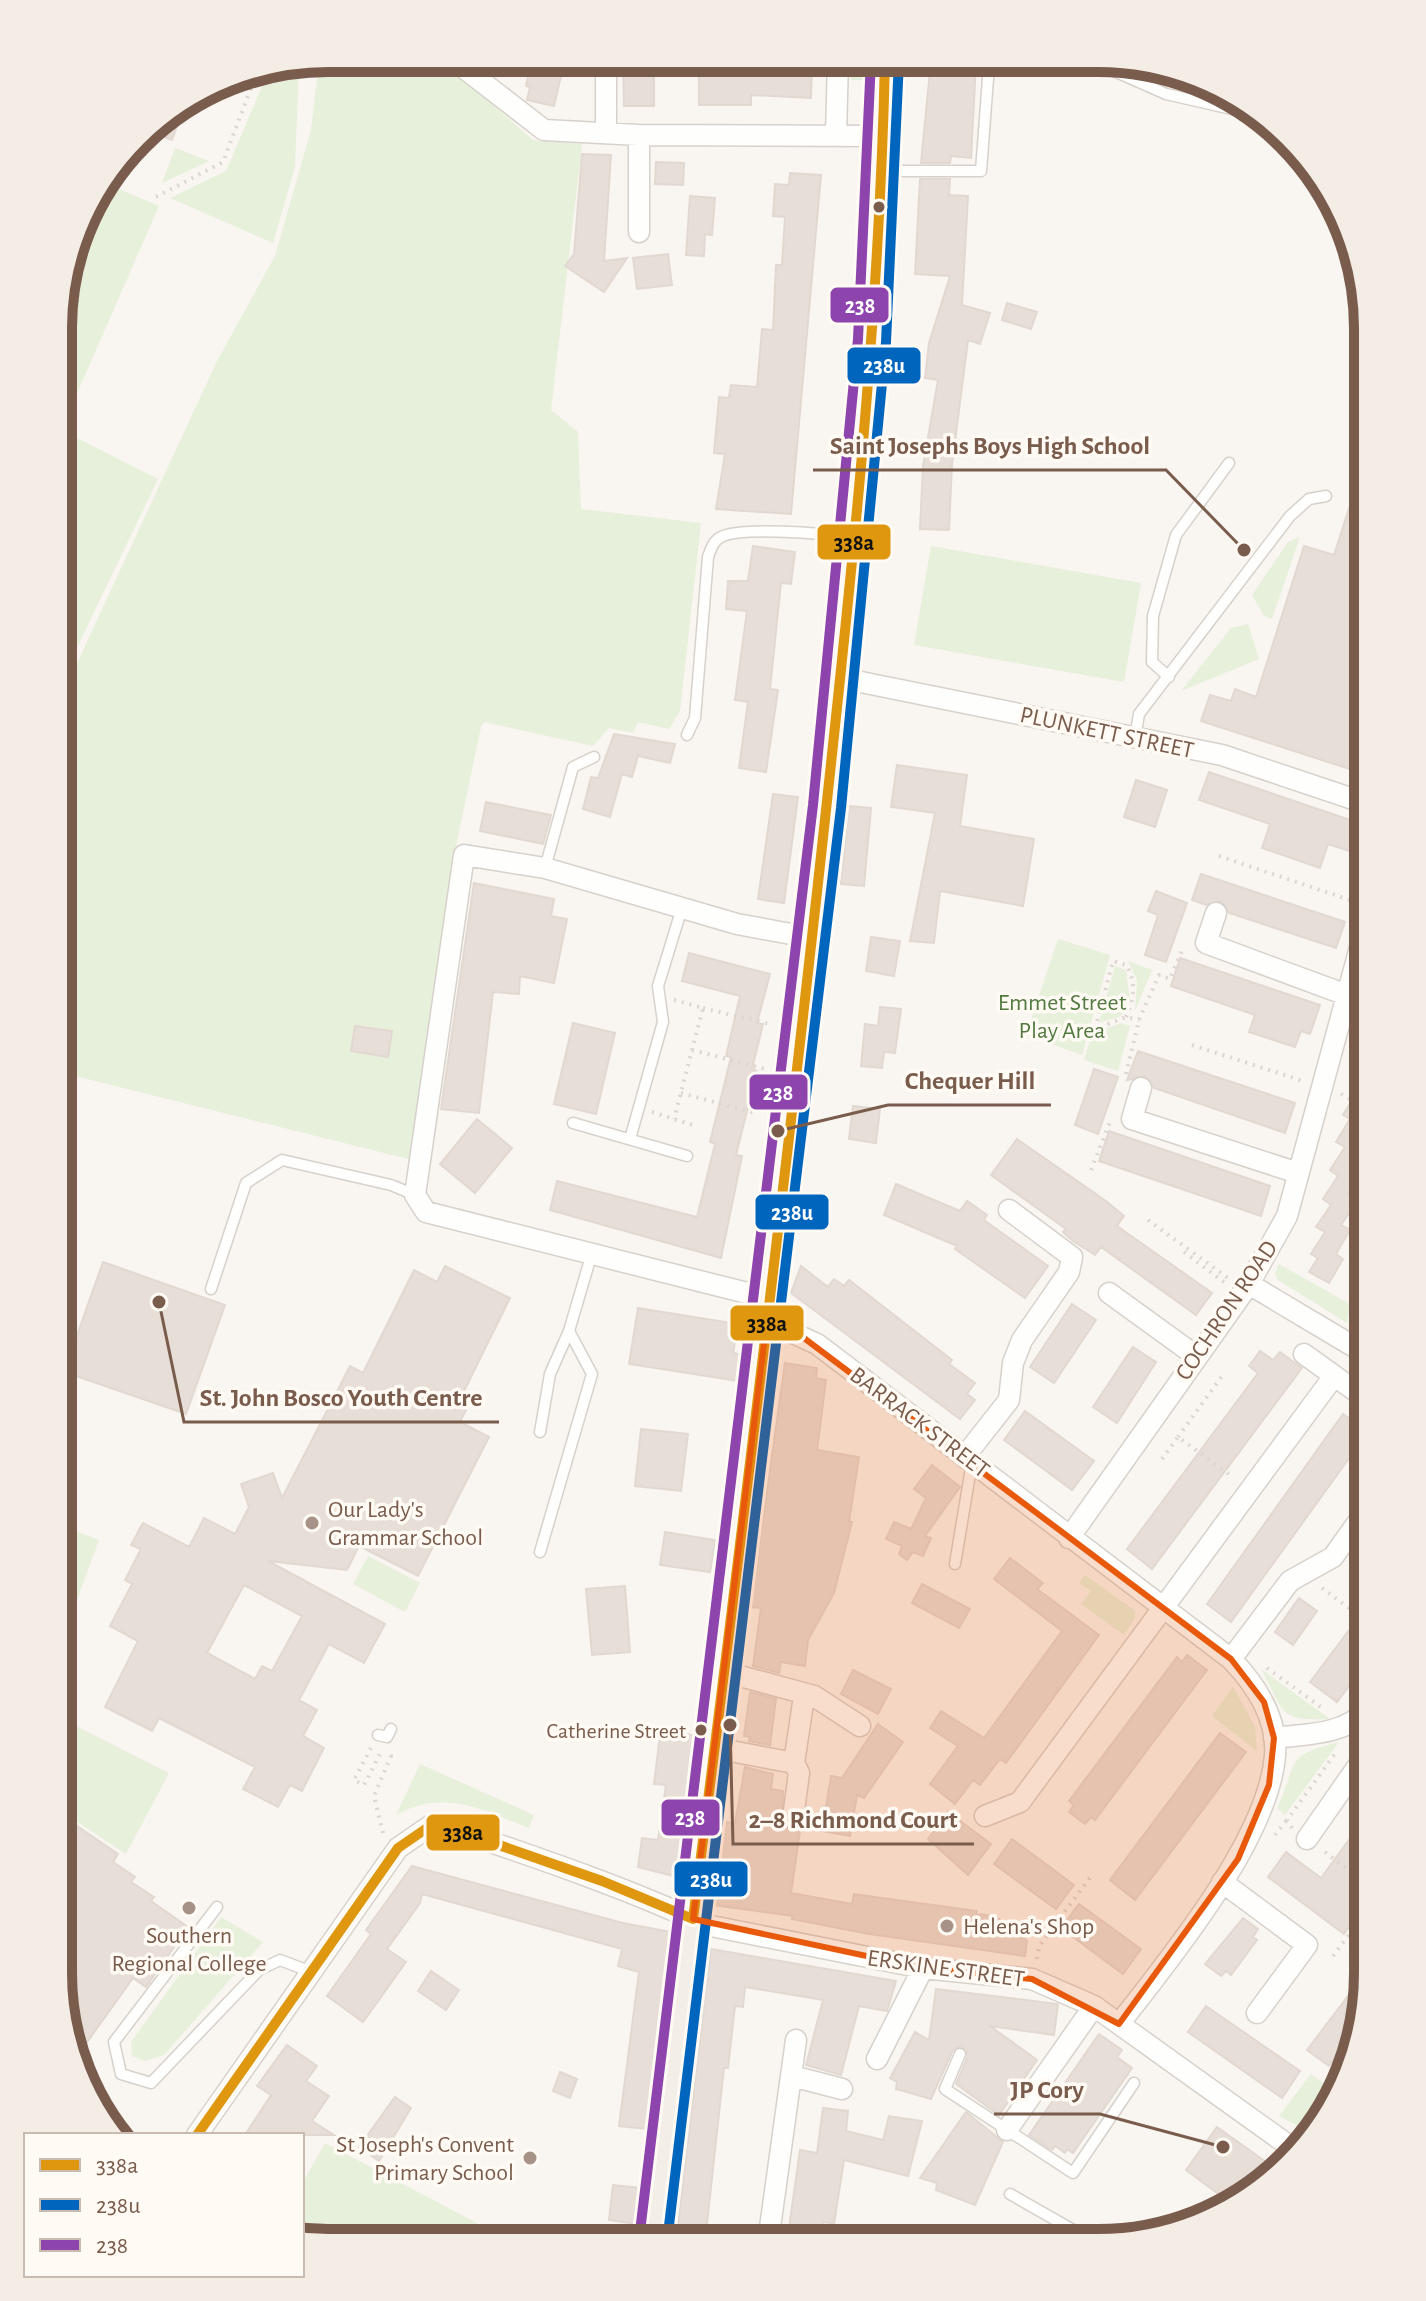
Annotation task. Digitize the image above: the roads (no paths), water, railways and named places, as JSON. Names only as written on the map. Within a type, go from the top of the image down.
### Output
[{"type":"main road","points":[[655,2229],[725,1672],[841,678],[882,171],[885,72]]},
{"type":"street","points":[[469,72],[544,130],[639,135],[884,136]]},
{"type":"street","points":[[606,72],[606,133]]},
{"type":"street","points":[[836,135],[838,72]]},
{"type":"street","points":[[639,135],[639,232]]},
{"type":"street","name":"PLUNKETT STREET","points":[[841,678],[1222,755],[1354,799]]},
{"type":"street","points":[[415,1195],[464,855],[545,868],[737,924],[813,938]]},
{"type":"street","points":[[1216,913],[1206,943],[1344,994]]},
{"type":"street","name":"COCHRON ROAD","points":[[1069,1538],[1196,1356],[1239,1285],[1287,1216],[1315,1083],[1344,994],[1354,952]]},
{"type":"street","points":[[1133,1085],[1132,1119],[1298,1173]]},
{"type":"street","name":"BARRACK STREET","points":[[415,1195],[426,1212],[755,1295],[784,1329],[817,1344],[1165,1609],[1235,1653],[1264,1702],[1274,1738]]},
{"type":"street","points":[[968,1459],[1009,1400],[1013,1363],[1022,1340],[1069,1272],[1072,1257],[1009,1210]]},
{"type":"street","points":[[1239,1285],[1353,1347]]},
{"type":"street","points":[[1109,1293],[1196,1356]]},
{"type":"street","points":[[1304,1354],[1353,1390]]},
{"type":"street","points":[[985,1816],[1020,1802],[1334,1376]]},
{"type":"street","points":[[1235,1653],[1290,1581],[1333,1557],[1353,1529]]},
{"type":"street","points":[[725,1672],[814,1696],[860,1726]]},
{"type":"street","points":[[793,1818],[799,1773],[794,1763],[803,1703]]},
{"type":"street","points":[[1119,2024],[1238,1859],[1269,1785],[1274,1738],[1353,1720]]},
{"type":"street","points":[[715,1748],[794,1763]]},
{"type":"street","points":[[1307,1839],[1353,1771]]},
{"type":"street","points":[[198,2133],[398,1848],[430,1826],[453,1829],[602,1881],[693,1919]]},
{"type":"street","points":[[1222,1882],[1307,1945],[1257,2013]]},
{"type":"street","name":"ERSKINE STREET","points":[[693,1919],[785,1943],[923,1968],[1032,1979],[1094,2006],[1287,2145]]},
{"type":"street","points":[[877,2059],[923,1968]]},
{"type":"street","points":[[1007,2130],[1094,2006]]},
{"type":"street","points":[[770,2229],[796,2040]]},
{"type":"street","points":[[792,2076],[842,2089]]},
{"type":"lane","points":[[882,171],[981,171],[988,72]]},
{"type":"lane","points":[[1119,73],[1166,94],[1230,109]]},
{"type":"lane","points":[[1169,677],[1152,662],[1153,616],[1176,535],[1229,463]]},
{"type":"lane","points":[[1135,738],[1139,714],[1290,516],[1309,499],[1326,496]]},
{"type":"lane","points":[[687,735],[695,718],[708,557],[714,542],[724,535],[779,533],[854,537]]},
{"type":"lane","points":[[545,868],[573,767],[594,757]]},
{"type":"lane","points":[[630,1139],[663,1022],[658,986],[682,908]]},
{"type":"lane","points":[[573,1123],[687,1156]]},
{"type":"lane","points":[[211,1289],[246,1183],[282,1160],[391,1185],[415,1195]]},
{"type":"lane","points":[[540,1432],[550,1374],[569,1331],[592,1253]]},
{"type":"lane","points":[[540,1552],[592,1374],[569,1331]]},
{"type":"lane","points":[[955,1564],[968,1459]]},
{"type":"lane","points":[[378,1735],[387,1737],[391,1729]]},
{"type":"lane","points":[[217,1907],[114,2042],[121,2074],[151,2083],[259,1970],[280,1960],[309,1971]]},
{"type":"lane","points":[[960,2054],[945,2089],[1073,2173],[1134,2083]]},
{"type":"lane","points":[[1010,2194],[1071,2229]]},
{"type":"place","name":"Saint Josephs Boys High School","points":[[1244,550]]},
{"type":"place","name":"Chequer Hill","points":[[778,1131]]},
{"type":"place","name":"St. John Bosco Youth Centre","points":[[159,1302]]},
{"type":"place","name":"Our Lady's Grammar School","points":[[312,1523]]},
{"type":"place","name":"2–8 Richmond Court","points":[[730,1725]]},
{"type":"place","name":"Catherine Street","points":[[701,1730]]},
{"type":"place","name":"Southern Regional College","points":[[189,1908]]},
{"type":"place","name":"Helena's Shop","points":[[947,1926]]},
{"type":"place","name":"JP Cory","points":[[1223,2147]]},
{"type":"place","name":"St Joseph's Convent Primary School","points":[[530,2158]]},
{"type":"park label","name":"Emmet Street Play Area","points":[[1062,1016]]}]
